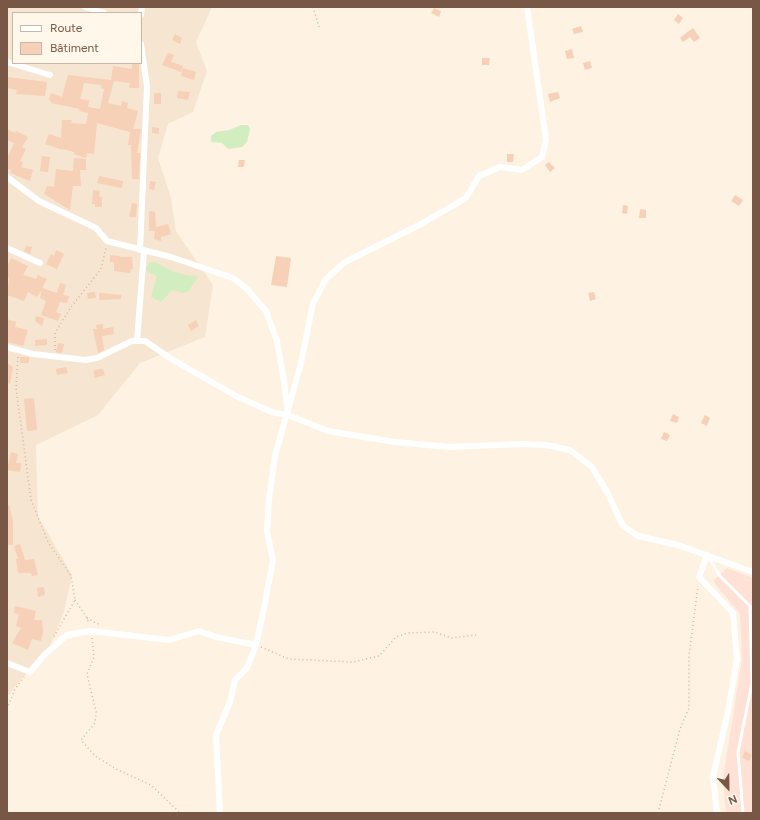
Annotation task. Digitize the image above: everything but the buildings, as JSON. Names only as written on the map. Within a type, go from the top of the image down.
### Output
[{"type":"street","points":[[85,7],[101,12]]},
{"type":"street","points":[[220,813],[216,736],[230,702],[235,680],[247,668],[256,645],[273,560],[267,531],[269,498],[275,456],[288,415],[301,363],[313,303],[326,279],[345,262],[421,224],[466,198],[479,176],[500,167],[522,170],[542,157],[546,140],[527,7]]},
{"type":"street","points":[[137,341],[142,250],[147,86],[142,51]]},
{"type":"street","points":[[14,64],[50,75]]},
{"type":"street","points":[[7,177],[39,201],[96,228],[107,241],[171,258],[233,278],[247,290],[266,311],[277,341],[288,415]]},
{"type":"street","points":[[7,248],[40,263]]},
{"type":"street","points":[[7,347],[86,360],[97,358],[112,349],[132,341],[145,341],[170,358],[236,396],[274,413],[288,415],[328,431],[395,442],[449,447],[522,444],[546,445],[570,450],[592,467],[607,492],[623,526],[638,536],[678,545],[753,572]]},
{"type":"street","points":[[707,555],[699,577],[733,613],[737,659],[728,711],[713,777],[716,813]]},
{"type":"street","points":[[7,663],[30,672],[44,655],[67,635],[90,631],[169,640],[199,631],[216,637],[256,645]]},
{"type":"lane","points":[[707,555],[720,576],[751,608],[752,683],[738,752],[743,813]]},
{"type":"path","points":[[312,7],[319,27]]},
{"type":"path","points":[[55,356],[55,333],[71,307],[101,269],[107,241]]},
{"type":"path","points":[[18,350],[16,388],[31,500],[48,542],[71,576],[75,600],[87,618],[90,631],[94,657],[86,674],[96,712],[94,723],[82,740],[95,756],[116,769],[151,785],[180,813]]},
{"type":"path","points":[[658,813],[680,728],[689,708],[689,656],[699,577]]},
{"type":"path","points":[[51,642],[75,600]]},
{"type":"path","points":[[256,645],[289,659],[353,662],[379,656],[396,637],[407,633],[435,632],[452,638],[476,635]]},
{"type":"path","points":[[7,708],[15,690],[25,676],[30,672]]},
{"type":"shaded area","points":[[7,7],[212,7],[196,42],[207,71],[193,112],[168,124],[158,158],[171,198],[176,231],[213,285],[205,337],[140,363],[98,415],[36,445],[38,516],[72,575],[64,612],[45,658],[21,679],[7,697]]},
{"type":"shaded area","points":[[727,568],[753,578],[753,813],[726,813],[723,779],[742,659],[740,614],[713,581]]},
{"type":"green space","points":[[241,125],[248,125],[250,129],[247,142],[242,147],[228,149],[222,143],[211,142],[211,136],[216,132],[229,130]]},
{"type":"green space","points":[[154,262],[172,271],[186,275],[198,276],[188,292],[183,293],[172,290],[161,302],[151,297],[157,276],[148,272],[146,269],[149,263]]}]
